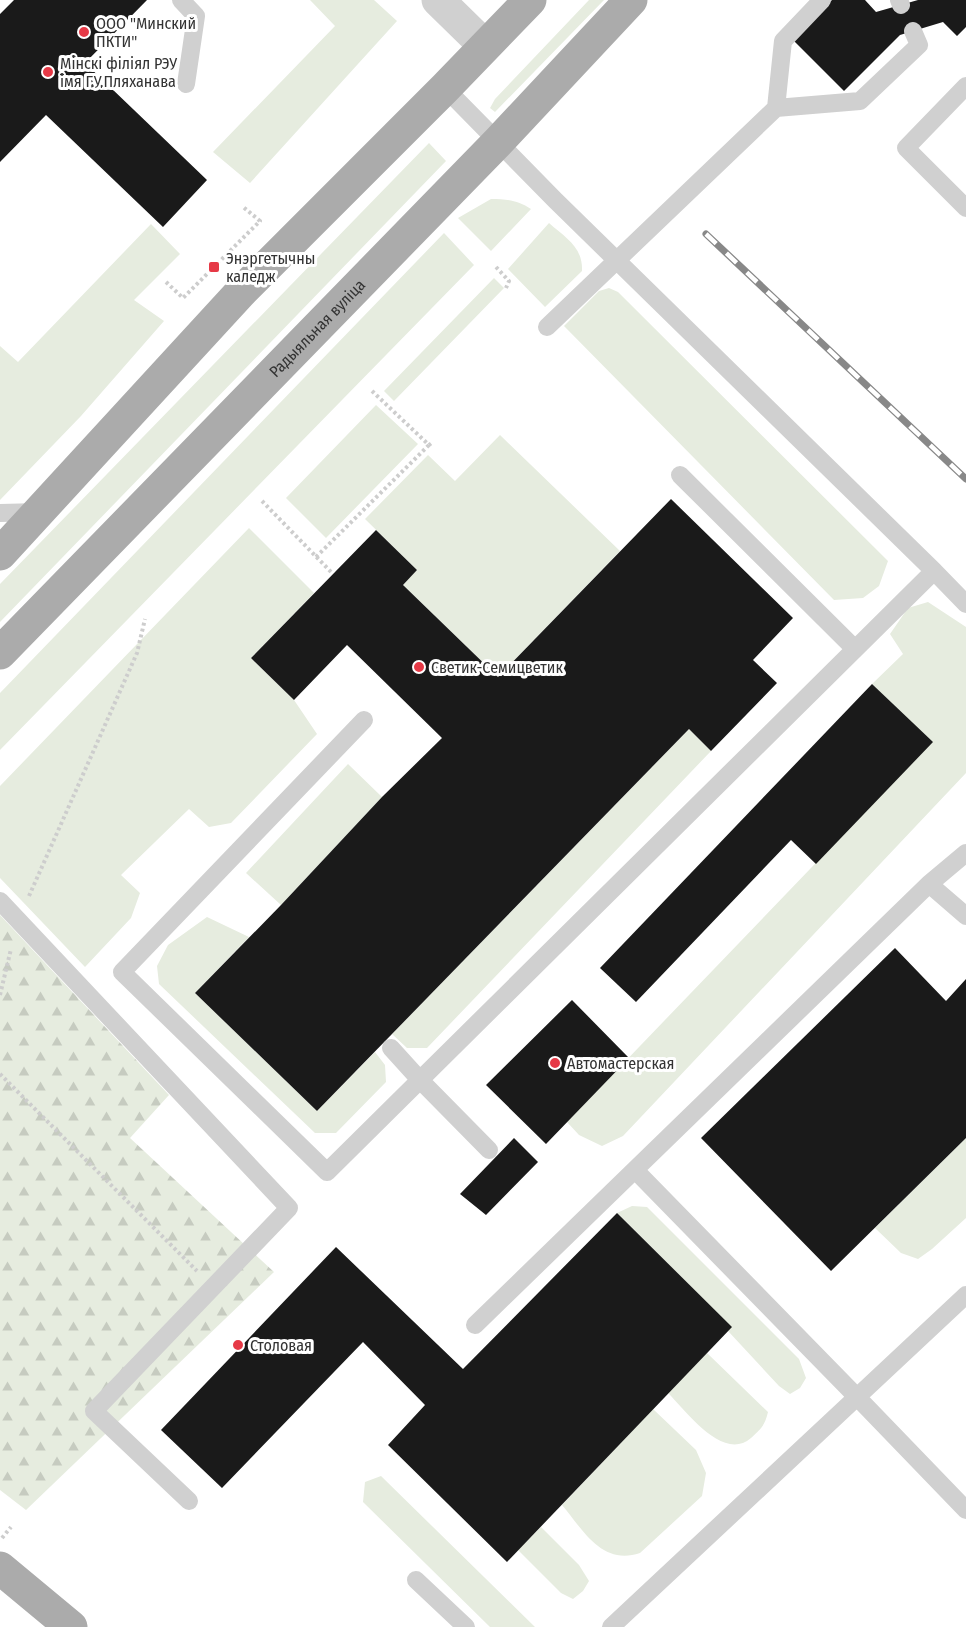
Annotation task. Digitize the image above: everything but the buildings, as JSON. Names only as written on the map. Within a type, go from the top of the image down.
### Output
[{"type":"main road","points":[[0,554],[240,293],[446,88],[530,0]]},
{"type":"main road","name":"Радыяльная вуліца","points":[[0,653],[498,142],[631,0]]},
{"type":"main road","points":[[0,1568],[71,1627]]},
{"type":"street","points":[[438,0],[485,46]]},
{"type":"lane","points":[[181,0],[196,16],[186,84]]},
{"type":"lane","points":[[776,108],[783,41],[822,0]]},
{"type":"lane","points":[[547,327],[776,108],[860,101],[919,45],[913,31]]},
{"type":"lane","points":[[966,86],[906,148],[966,208]]},
{"type":"lane","points":[[446,88],[966,604]]},
{"type":"lane","points":[[680,475],[855,649]]},
{"type":"lane","points":[[0,513],[40,512]]},
{"type":"lane","points":[[364,720],[122,972],[327,1172],[934,571]]},
{"type":"lane","points":[[475,1325],[929,884],[966,853]]},
{"type":"lane","points":[[929,884],[966,916]]},
{"type":"lane","points":[[0,901],[289,1208],[94,1411],[189,1501]]},
{"type":"lane","points":[[391,1048],[489,1150]]},
{"type":"lane","points":[[635,1170],[857,1397],[962,1499]]},
{"type":"lane","points":[[612,1627],[966,1296]]},
{"type":"lane","points":[[416,1580],[466,1627]]},
{"type":"path","points":[[166,282],[183,298],[260,221],[242,206]]},
{"type":"path","points":[[496,267],[509,281],[506,288]]},
{"type":"path","points":[[316,557],[431,444],[372,392]]},
{"type":"path","points":[[262,501],[333,574]]},
{"type":"path","points":[[0,995],[18,920],[137,653],[145,619]]},
{"type":"path","points":[[0,1074],[213,1287]]},
{"type":"path","points":[[0,1540],[11,1527]]},
{"type":"green space","points":[[310,0],[374,0],[397,21],[250,183],[213,152],[335,26]]},
{"type":"green space","points":[[589,0],[604,0],[495,112],[490,108],[495,99]]},
{"type":"green space","points":[[429,143],[446,161],[0,622],[0,584]]},
{"type":"green space","points":[[491,199],[512,201],[531,209],[491,251],[458,218]]},
{"type":"green space","points":[[549,223],[576,249],[580,255],[582,271],[545,307],[508,269]]},
{"type":"green space","points":[[151,224],[180,254],[134,300],[164,321],[81,416],[0,500],[0,346],[18,362]]},
{"type":"green space","points":[[444,233],[474,265],[0,750],[0,693]]},
{"type":"green space","points":[[494,278],[504,288],[394,401],[384,391]]},
{"type":"green space","points":[[609,288],[618,292],[888,561],[879,586],[863,598],[834,600],[564,326],[599,291]]},
{"type":"green space","points":[[376,405],[418,444],[326,538],[286,498]]},
{"type":"green space","points":[[500,435],[620,551],[498,677],[403,585],[417,570],[365,519],[428,455],[455,481]]},
{"type":"green space","points":[[249,528],[314,593],[251,658],[294,700],[317,734],[231,823],[209,827],[189,809],[121,875],[140,893],[131,918],[85,967],[0,878],[0,786]]},
{"type":"green space","points":[[928,602],[966,627],[966,773],[623,1136],[602,1146],[579,1135],[567,1122],[932,742],[872,684],[903,654],[890,634],[908,608]]},
{"type":"green space","points":[[689,729],[711,751],[427,1048],[407,1048],[392,1034]]},
{"type":"green space","points":[[348,764],[382,797],[281,905],[246,873]]},
{"type":"green space","points":[[0,915],[169,1095],[130,1138],[274,1272],[26,1510],[0,1490]]},
{"type":"green space","points":[[207,917],[249,937],[195,993],[317,1111],[375,1052],[385,1065],[386,1082],[336,1133],[315,1133],[159,984],[157,966],[168,945]]},
{"type":"green space","points":[[966,1138],[966,1218],[918,1259],[901,1253],[875,1228]]},
{"type":"green space","points":[[632,1206],[647,1207],[799,1359],[806,1378],[800,1388],[790,1394],[779,1386],[728,1331],[731,1327],[617,1213]]},
{"type":"green space","points":[[707,1353],[768,1412],[760,1429],[740,1444],[729,1444],[706,1432],[668,1393]]},
{"type":"green space","points":[[653,1409],[696,1450],[706,1473],[702,1496],[640,1553],[627,1556],[615,1554],[604,1550],[586,1535],[562,1505]]},
{"type":"green space","points":[[381,1476],[535,1627],[490,1627],[363,1502],[365,1482]]},
{"type":"green space","points":[[541,1527],[579,1565],[589,1581],[583,1591],[573,1599],[561,1593],[518,1550]]},
{"type":"railway","points":[[706,234],[966,479]]},
{"type":"place","name":"ООО \"Минский ПКТИ\"","points":[[84,32]]},
{"type":"place","name":"Мінскі філіял РЭУ імя Г.У.Пляханава","points":[[48,72]]},
{"type":"place","name":"Энэргетычны каледж","points":[[214,267]]},
{"type":"place","name":"Светик-Семицветик","points":[[419,667]]},
{"type":"place","name":"Автомастерская","points":[[555,1063]]},
{"type":"place","name":"Столовая","points":[[238,1345]]}]
